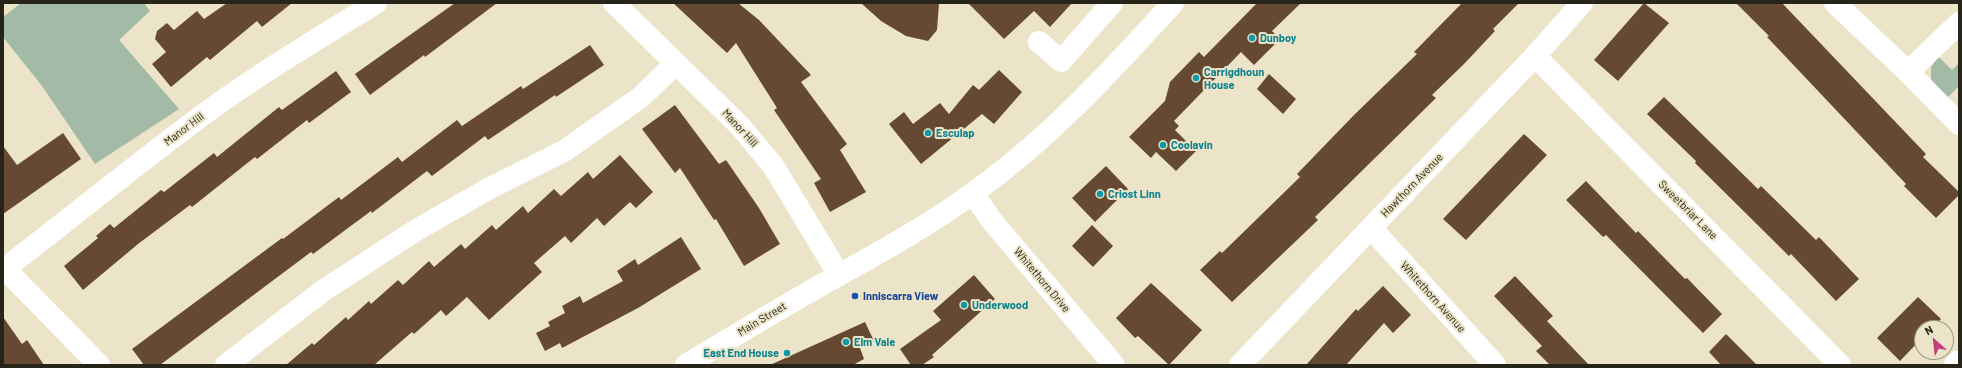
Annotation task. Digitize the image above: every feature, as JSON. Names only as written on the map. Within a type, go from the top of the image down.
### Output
[{"type":"street","name":"Manor Hill","points":[[4,270],[121,176],[212,108],[276,65],[376,3]]},
{"type":"street","name":"Manor Hill","points":[[614,3],[740,126],[774,167],[839,275]]},
{"type":"street","points":[[1039,42],[1061,61],[1112,3]]},
{"type":"street","name":"Main Street","points":[[686,365],[907,237],[973,194],[1021,157],[1061,122],[1097,86],[1173,3]]},
{"type":"street","name":"Hawthorn Avenue","points":[[1240,365],[1535,56],[1582,3]]},
{"type":"street","points":[[1835,3],[1908,72],[1959,124]]},
{"type":"street","points":[[1908,72],[1959,23]]},
{"type":"street","name":"Sweetbriar Lane","points":[[1535,56],[1840,365]]},
{"type":"street","points":[[226,365],[324,290],[418,229],[490,188],[564,152],[641,97],[675,64]]},
{"type":"street","name":"Whitethorn Drive","points":[[973,194],[992,221],[1114,365]]},
{"type":"street","name":"Whitethorn Avenue","points":[[1371,228],[1495,365]]},
{"type":"street","points":[[4,270],[99,365]]},
{"type":"street","points":[[1955,365],[1959,361]]},
{"type":"green space","points":[[21,3],[144,3],[150,11],[119,40],[179,109],[95,164],[42,86],[3,37],[3,17]]},
{"type":"green space","points":[[1938,56],[1952,70],[1959,63],[1959,86],[1946,99],[1931,80],[1931,67]]},
{"type":"building","points":[[227,3],[292,3],[262,27],[257,21],[210,60],[207,57],[171,87],[152,64],[166,52],[155,39],[157,31],[167,23],[174,30],[197,11],[204,19]]},
{"type":"building","points":[[455,3],[497,3],[425,57],[424,55],[370,95],[355,74]]},
{"type":"building","points":[[673,3],[738,3],[759,20],[811,75],[801,82],[847,144],[840,150],[866,192],[830,212],[814,183],[821,179],[774,110],[777,108],[736,43],[727,53]]},
{"type":"building","points":[[861,3],[939,3],[937,30],[928,41],[906,36],[881,21]]},
{"type":"building","points":[[968,3],[1072,3],[1050,27],[1034,11],[1004,39]]},
{"type":"building","points":[[1257,3],[1301,3],[1272,31],[1280,39],[1254,65],[1241,52],[1174,121],[1179,126],[1175,130],[1196,151],[1176,171],[1156,152],[1151,158],[1129,137],[1165,101],[1170,82],[1199,52],[1204,57]]},
{"type":"building","points":[[1462,3],[1519,3],[1493,29],[1495,31],[1464,64],[1432,95],[1436,98],[1315,217],[1318,220],[1232,302],[1200,270],[1220,251],[1222,253],[1300,177],[1297,174],[1355,114],[1417,54],[1414,52]]},
{"type":"building","points":[[1644,3],[1669,23],[1618,81],[1594,60]]},
{"type":"building","points":[[1736,3],[1782,3],[1926,154],[1923,157],[1959,192],[1959,195],[1936,218],[1904,186],[1906,184],[1767,37],[1769,36]]},
{"type":"building","points":[[590,45],[604,65],[556,97],[555,95],[488,140],[485,136],[432,176],[427,171],[372,213],[371,211],[313,254],[311,252],[160,365],[144,365],[132,349],[282,238],[283,239],[339,197],[341,200],[398,157],[402,162],[457,120],[462,126],[521,86],[523,89]]},
{"type":"building","points":[[999,70],[1022,92],[994,124],[982,114],[921,164],[889,124],[904,112],[913,124],[940,103],[949,114],[973,85],[979,90]]},
{"type":"building","points":[[336,71],[351,92],[309,123],[307,120],[257,159],[255,157],[192,207],[190,205],[138,244],[83,290],[64,266],[98,238],[96,236],[110,224],[114,228],[161,190],[164,192],[214,153],[217,157],[279,107],[282,110]]},
{"type":"building","points":[[1269,74],[1296,99],[1283,114],[1257,89]]},
{"type":"building","points":[[1664,97],[1758,189],[1761,186],[1816,240],[1819,237],[1859,279],[1836,301],[1791,254],[1789,256],[1695,163],[1696,161],[1647,114]]},
{"type":"building","points":[[675,105],[719,164],[726,160],[759,208],[780,244],[744,266],[716,219],[714,220],[680,168],[675,173],[642,129]]},
{"type":"building","points":[[63,133],[81,159],[3,214],[3,146],[17,165]]},
{"type":"building","points":[[1524,134],[1547,155],[1466,240],[1443,219]]},
{"type":"building","points":[[620,155],[653,192],[636,208],[630,202],[604,226],[597,218],[571,243],[565,236],[534,263],[542,272],[489,320],[467,297],[446,316],[441,310],[414,334],[412,332],[374,365],[286,365],[312,343],[314,345],[346,317],[348,320],[369,301],[371,304],[398,280],[403,285],[429,261],[434,267],[461,244],[465,249],[492,225],[496,230],[523,206],[528,213],[554,189],[561,196],[588,172],[593,179]]},
{"type":"building","name":"Criost Linn","points":[[1106,166],[1128,189],[1095,222],[1072,198]]},
{"type":"building","points":[[1586,181],[1636,233],[1638,231],[1722,314],[1703,333],[1606,235],[1603,237],[1566,200]]},
{"type":"building","points":[[1092,225],[1113,246],[1093,267],[1072,246]]},
{"type":"building","points":[[681,237],[701,269],[638,308],[562,348],[560,343],[545,351],[536,333],[550,326],[548,322],[565,313],[562,306],[580,296],[583,303],[623,281],[617,271],[635,259],[638,265]]},
{"type":"building","points":[[974,275],[995,299],[932,355],[934,357],[922,365],[911,365],[900,349],[941,320],[933,311]]},
{"type":"building","points":[[1515,276],[1553,316],[1547,321],[1589,365],[1550,365],[1536,351],[1542,346],[1494,296]]},
{"type":"building","points":[[1151,283],[1202,330],[1169,365],[1138,336],[1135,338],[1116,318]]},
{"type":"building","points":[[1383,286],[1411,315],[1393,333],[1384,323],[1346,365],[1306,365],[1356,309],[1358,311]]},
{"type":"building","points":[[1918,297],[1941,319],[1914,320],[1914,346],[1900,361],[1877,338]]},
{"type":"building","points":[[3,317],[22,344],[27,340],[44,365],[3,365]]},
{"type":"building","name":"Elm Vale","points":[[865,322],[874,341],[860,348],[864,359],[853,365],[770,365]]},
{"type":"building","points":[[1726,334],[1757,365],[1721,365],[1709,352]]},
{"type":"place","name":"Dunboy","points":[[1252,38]]},
{"type":"place","name":"Carrigdhoun House","points":[[1196,78]]},
{"type":"place","name":"Esculap","points":[[928,133]]},
{"type":"place","name":"Coolavin","points":[[1163,145]]},
{"type":"place","name":"Criost Linn","points":[[1100,194]]},
{"type":"place","name":"Inniscarra View","points":[[855,296]]},
{"type":"place","name":"Underwood","points":[[964,305]]},
{"type":"place","name":"Elm Vale","points":[[846,342]]},
{"type":"place","name":"East End House","points":[[787,353]]}]
